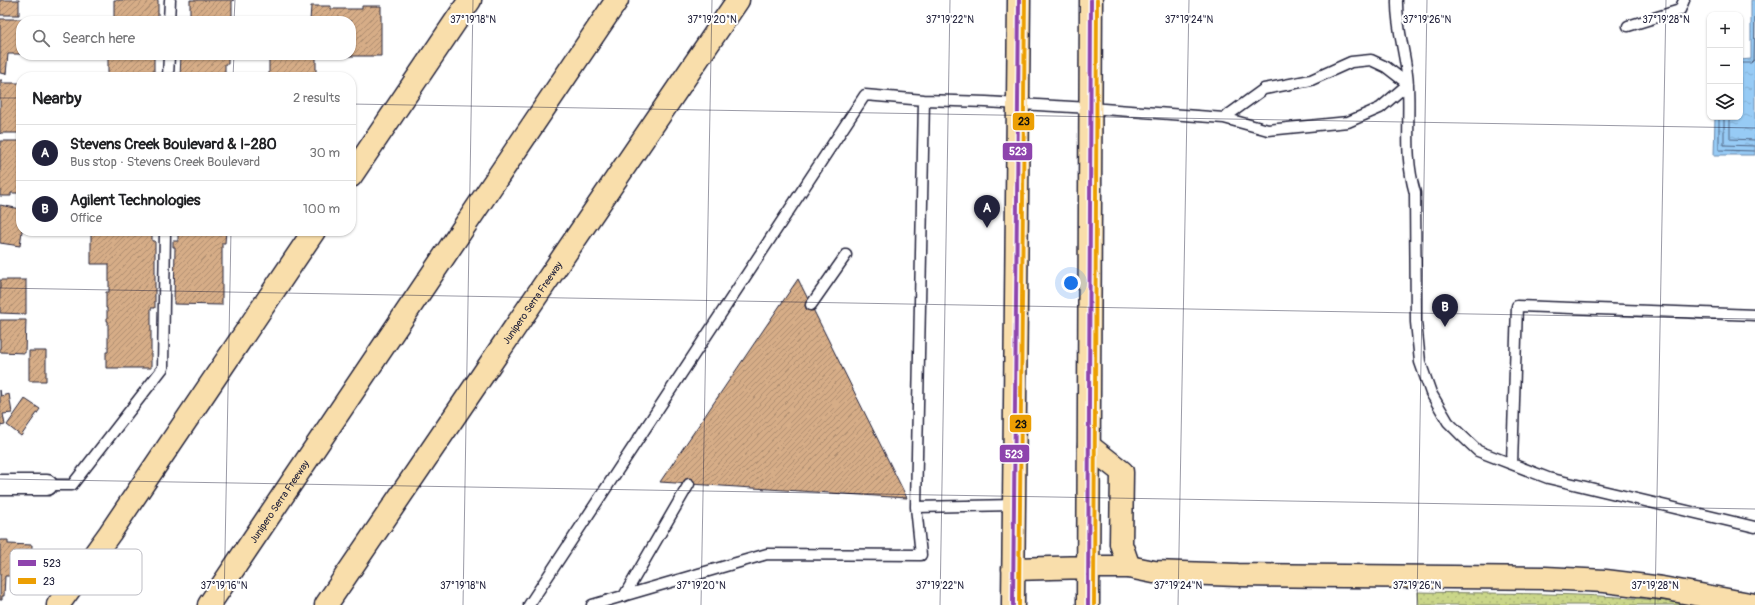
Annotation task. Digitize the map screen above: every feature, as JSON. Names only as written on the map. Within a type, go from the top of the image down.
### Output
[{"type":"main road","points":[[356,169],[470,0]]},
{"type":"main road","name":"Junipero Serra Freeway","points":[[209,605],[617,0]]},
{"type":"main road","name":"Junipero Serra Freeway","points":[[326,605],[738,0]]},
{"type":"main road","points":[[1013,605],[1019,0]]},
{"type":"main road","points":[[1088,605],[1090,446],[1091,0]]},
{"type":"main road","points":[[98,549],[311,236]]},
{"type":"main road","points":[[1090,446],[1122,472],[1121,544],[1129,567]]},
{"type":"main road","points":[[1014,569],[1129,567],[1154,572],[1238,575],[1545,578],[1605,581],[1662,588],[1755,605]]},
{"type":"main road","points":[[58,605],[65,595]]},
{"type":"street","points":[[0,485],[47,485]]},
{"type":"lane","points":[[169,16],[170,0]]},
{"type":"lane","points":[[1397,0],[1397,15],[1408,84],[1408,155],[1410,176],[1415,193],[1416,322],[1420,362],[1431,393],[1448,422],[1478,451],[1548,478],[1755,527]]},
{"type":"lane","points":[[1628,26],[1680,10],[1684,0]]},
{"type":"lane","points":[[168,72],[169,60]]},
{"type":"lane","points":[[1224,118],[1264,89],[1310,80],[1351,62],[1371,60],[1386,67],[1408,84]]},
{"type":"lane","points":[[529,605],[865,95],[924,100],[1090,108],[1224,118],[1268,130],[1348,122],[1380,108],[1408,84]]},
{"type":"lane","points":[[592,605],[767,554],[921,555],[916,507],[924,100]]},
{"type":"lane","points":[[47,485],[72,485],[163,368],[165,236]]},
{"type":"lane","points":[[811,305],[846,256]]},
{"type":"lane","points":[[1512,464],[1517,306],[1755,315]]},
{"type":"lane","points":[[624,596],[689,484]]},
{"type":"lane","points":[[916,507],[1015,505]]},
{"type":"green space","points":[[1418,592],[1594,596],[1700,605],[1419,605]]},
{"type":"water","points":[[1751,0],[1755,0],[1755,155],[1714,155],[1715,120],[1743,120],[1743,60],[1751,59]]},
{"type":"building","points":[[0,0],[19,0],[19,15],[0,15]]},
{"type":"building","points":[[114,0],[158,0],[158,16],[114,16]]},
{"type":"building","points":[[190,0],[234,0],[232,1],[232,16],[190,16]]},
{"type":"building","points":[[311,6],[331,6],[331,9],[362,9],[362,6],[381,6],[381,56],[356,56],[356,16],[310,16]]},
{"type":"building","points":[[0,19],[16,19],[16,54],[8,54],[6,74],[0,73]]},
{"type":"building","points":[[108,60],[154,60],[154,72],[108,72]]},
{"type":"building","points":[[181,60],[228,60],[228,64],[225,64],[225,72],[180,72]]},
{"type":"building","points":[[269,60],[316,60],[316,72],[269,72]]},
{"type":"building","points":[[0,80],[2,80],[2,83],[16,83],[16,133],[0,134]]},
{"type":"building","points":[[0,141],[16,141],[16,193],[11,193],[11,196],[0,196]]},
{"type":"building","points":[[0,205],[16,208],[16,236],[21,236],[20,246],[0,243]]},
{"type":"building","points":[[91,236],[152,236],[152,241],[155,241],[155,308],[151,308],[151,368],[106,368],[106,352],[108,352],[108,321],[106,292],[109,292],[109,264],[91,264]]},
{"type":"building","points":[[178,236],[226,236],[225,243],[222,243],[222,305],[174,304],[175,247],[173,247],[173,241],[178,241]]},
{"type":"building","points":[[798,279],[907,498],[660,482]]},
{"type":"building","points":[[0,280],[26,280],[26,314],[0,313]]},
{"type":"building","points":[[0,320],[26,320],[25,353],[0,352]]},
{"type":"building","points":[[29,351],[46,351],[46,381],[29,381]]},
{"type":"building","points":[[0,390],[1,396],[9,394],[12,413],[3,414],[5,425],[0,426]]},
{"type":"building","points":[[25,399],[40,409],[21,436],[7,425]]},
{"type":"building","points":[[0,540],[8,540],[8,544],[32,545],[32,549],[10,549],[10,576],[5,576],[4,596],[2,596],[2,600],[0,600]]},
{"type":"transit line","name":"523","points":[[1013,605],[1019,0]]},
{"type":"transit line","name":"23","points":[[1019,605],[1025,0]]},
{"type":"transit line","name":"523","points":[[1088,605],[1091,0]]},
{"type":"transit line","name":"23","points":[[1094,605],[1097,0]]},
{"type":"place","name":"Stevens Creek Boulevard & I-280","points":[[987,228]]},
{"type":"place","name":"Agilent Technologies","points":[[1445,327]]}]
